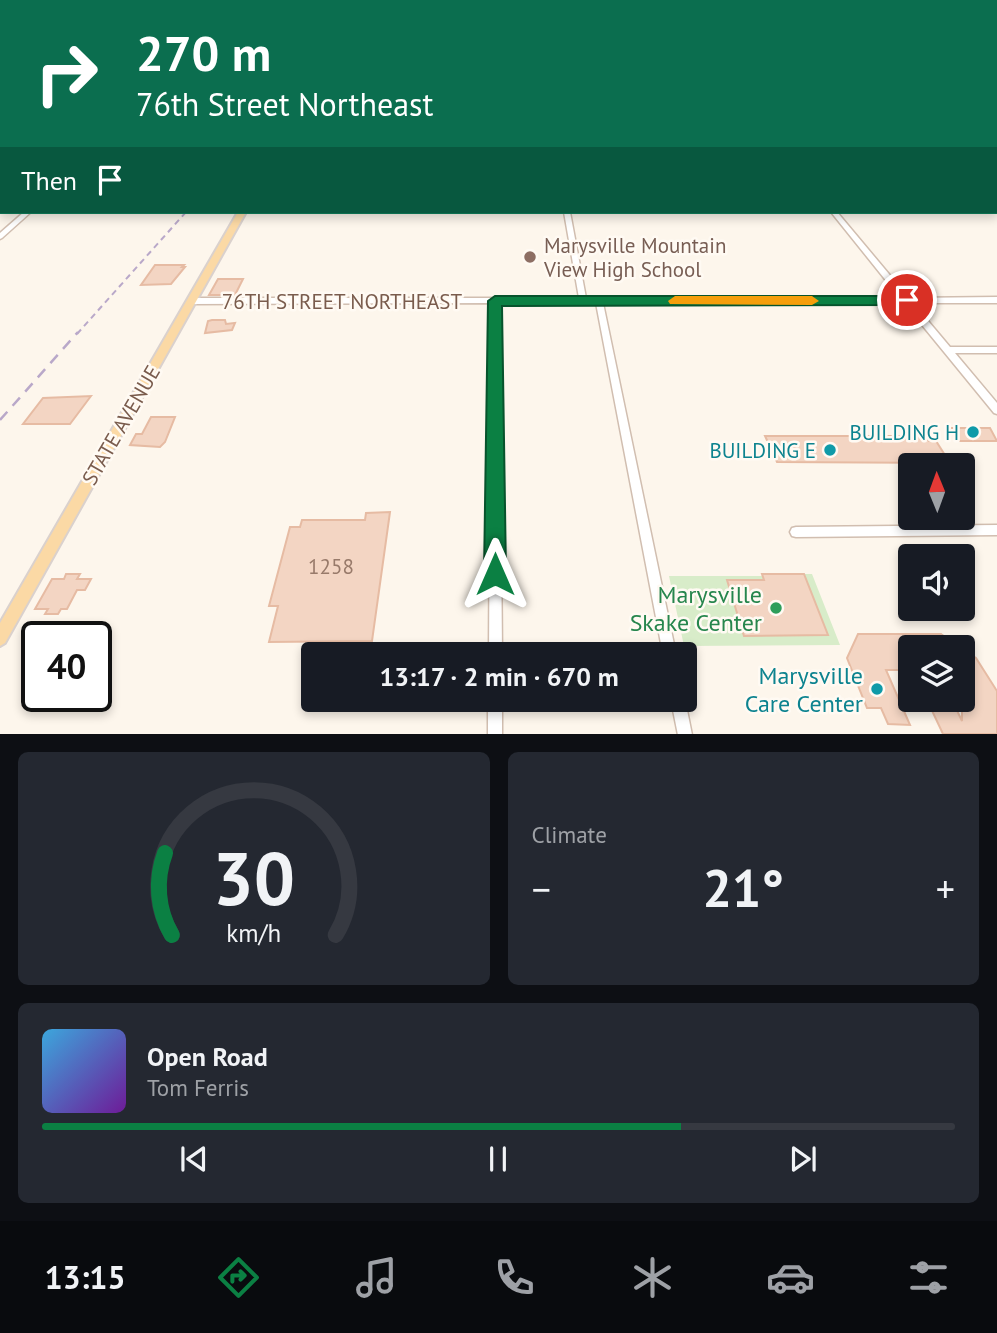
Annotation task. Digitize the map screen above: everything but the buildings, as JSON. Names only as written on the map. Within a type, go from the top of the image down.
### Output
[{"type":"main road","name":"STATE AVENUE","points":[[0,638],[241,214]]},
{"type":"street","points":[[0,237],[26,214]]},
{"type":"street","points":[[567,214],[583,301]]},
{"type":"street","points":[[836,214],[997,410]]},
{"type":"street","points":[[0,224],[18,221]]},
{"type":"street","name":"76TH STREET NORTHEAST","points":[[191,301],[997,300]]},
{"type":"street","points":[[495,301],[495,642]]},
{"type":"street","points":[[599,301],[667,642]]},
{"type":"street","points":[[948,350],[997,350]]},
{"type":"street","points":[[796,532],[997,530]]},
{"type":"street","points":[[495,712],[495,734]]},
{"type":"street","points":[[680,712],[685,734]]},
{"type":"green space","points":[[804,574],[812,574],[840,645],[697,646],[697,642],[683,642],[669,576],[763,576],[764,580],[727,581],[744,636],[828,635]]},
{"type":"railway","points":[[77,334],[184,214]]},
{"type":"railway","points":[[0,420],[78,332]]},
{"type":"slow traffic","points":[[675,301],[812,301]]},
{"type":"place","name":"Marysville Mountain View High School","points":[[530,257]]},
{"type":"place","name":"BUILDING H","points":[[973,432]]},
{"type":"place","name":"BUILDING E","points":[[830,450]]},
{"type":"place","name":"Marysville Skake Center","points":[[776,608]]},
{"type":"place","name":"Marysville Care Center","points":[[877,689]]},
{"type":"route","points":[[495,574],[495,301],[907,300]]}]
